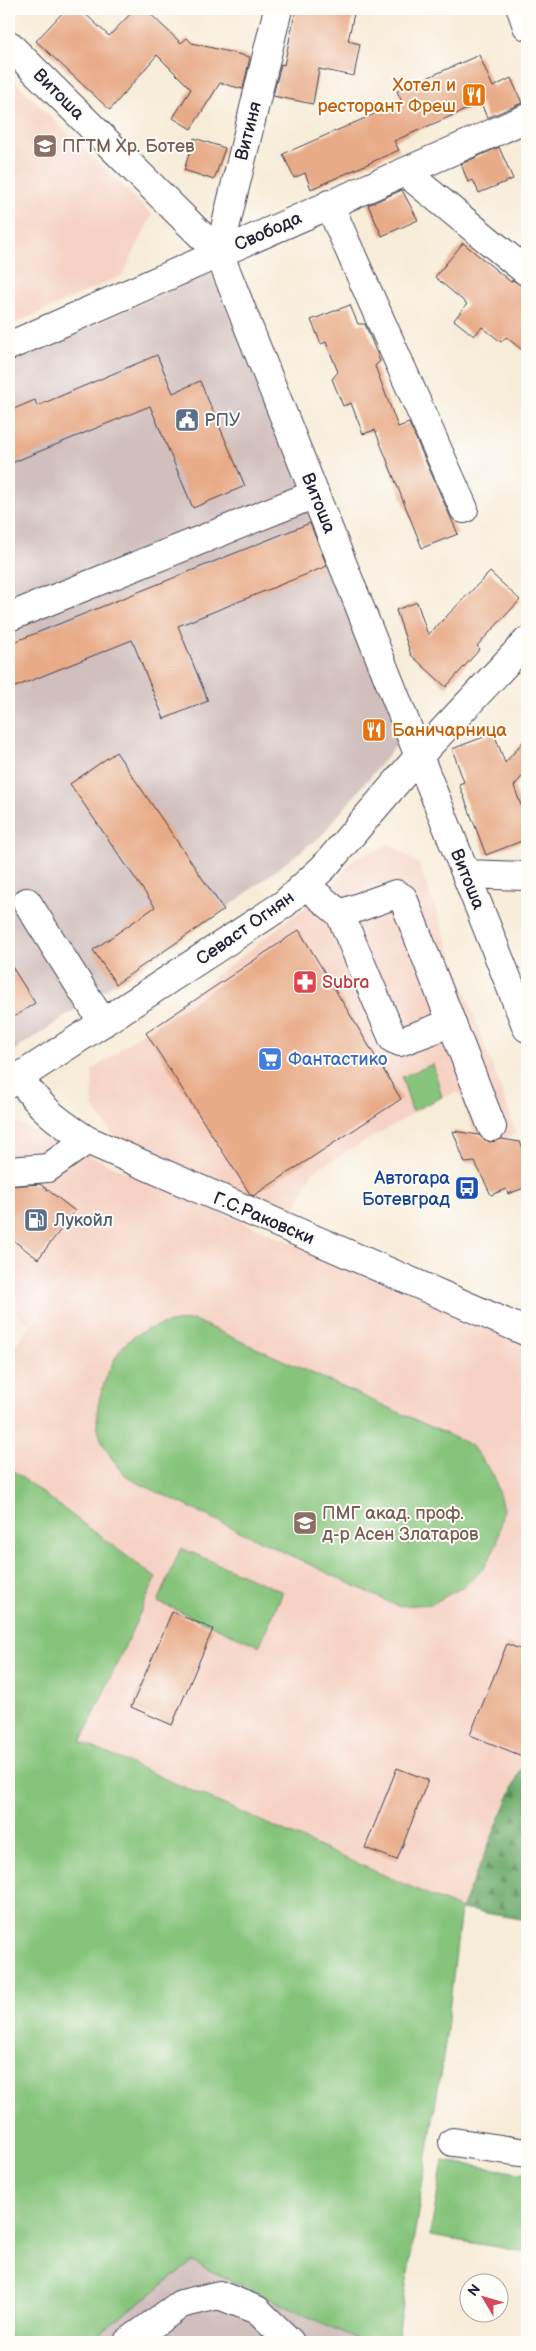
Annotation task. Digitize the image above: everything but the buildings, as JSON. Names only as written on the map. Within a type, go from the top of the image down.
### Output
[{"type":"street","name":"Витиня","points":[[219,253],[278,9]]},
{"type":"street","points":[[521,9],[527,26]]},
{"type":"street","name":"Витоша","points":[[9,45],[219,253],[527,1028]]},
{"type":"street","name":"Свобода","points":[[9,346],[527,118]]},
{"type":"street","points":[[405,172],[527,272]]},
{"type":"street","points":[[329,204],[464,510]]},
{"type":"street","points":[[9,617],[315,494]]},
{"type":"street","name":"Севаст Огнян","points":[[14,1081],[268,915],[305,885],[346,843],[419,756],[527,641]]},
{"type":"street","points":[[466,874],[527,876]]},
{"type":"street","points":[[305,885],[340,914],[393,1039],[400,1042],[451,1023]]},
{"type":"street","points":[[340,914],[396,894],[404,898],[492,1127]]},
{"type":"street","points":[[27,902],[103,1023]]},
{"type":"street","name":"Г.С.Раковски","points":[[14,1081],[52,1117],[87,1140],[527,1332]]},
{"type":"street","points":[[9,1172],[48,1168],[87,1140]]},
{"type":"street","points":[[453,2142],[527,2153]]},
{"type":"street","points":[[128,2342],[181,2304],[219,2295],[257,2310],[290,2342]]},
{"type":"shaded area","name":"ПГТМ Хр. Ботев","points":[[9,76],[152,215],[123,275],[9,326]]},
{"type":"shaded area","points":[[211,272],[408,731],[322,835],[224,910],[9,1054],[9,363]]},
{"type":"shaded area","points":[[390,844],[419,864],[517,1134],[480,1149],[459,1092],[442,1097],[313,1171],[290,1220],[120,1144],[93,1107],[92,1071],[328,890],[354,859]]},
{"type":"shaded area","name":"ПМГ акад. проф. д-р Асен Златаров","points":[[9,1119],[139,1178],[527,1342],[527,1750],[461,1909],[81,1742],[156,1578],[9,1468],[9,1354],[97,1235],[29,1324],[9,1310]]},
{"type":"shaded area","points":[[192,2261],[363,2342],[88,2342]]},
{"type":"green space","points":[[433,1064],[442,1097],[412,1111],[402,1077]]},
{"type":"green space","points":[[194,1320],[471,1445],[494,1476],[503,1509],[497,1544],[484,1568],[464,1586],[432,1604],[397,1606],[128,1478],[108,1452],[98,1429],[98,1404],[108,1373],[124,1345],[139,1334],[162,1325]]},
{"type":"green space","points":[[9,1468],[156,1578],[81,1742],[461,1909],[445,2045],[397,2342],[363,2342],[192,2262],[88,2342],[9,2342]]},
{"type":"green space","points":[[181,1548],[283,1592],[259,1646],[158,1602]]},
{"type":"green space","points":[[527,1754],[527,1920],[461,1909],[526,1757]]},
{"type":"green space","points":[[443,2161],[527,2174],[527,2252],[430,2236]]},
{"type":"place","name":"Хотел и ресторант Фреш","points":[[474,95]]},
{"type":"place","name":"ПГТМ Хр. Ботев","points":[[45,146]]},
{"type":"place","name":"РПУ","points":[[187,420]]},
{"type":"place","name":"Баничарница","points":[[374,730]]},
{"type":"place","name":"Subra","points":[[305,982]]},
{"type":"place","name":"Фантастико","points":[[270,1059]]},
{"type":"place","name":"Автогара Ботевград","points":[[467,1188]]},
{"type":"place","name":"Лукойл","points":[[36,1220]]},
{"type":"place","name":"ПМГ акад. проф. д-р Асен Златаров","points":[[305,1523]]}]
